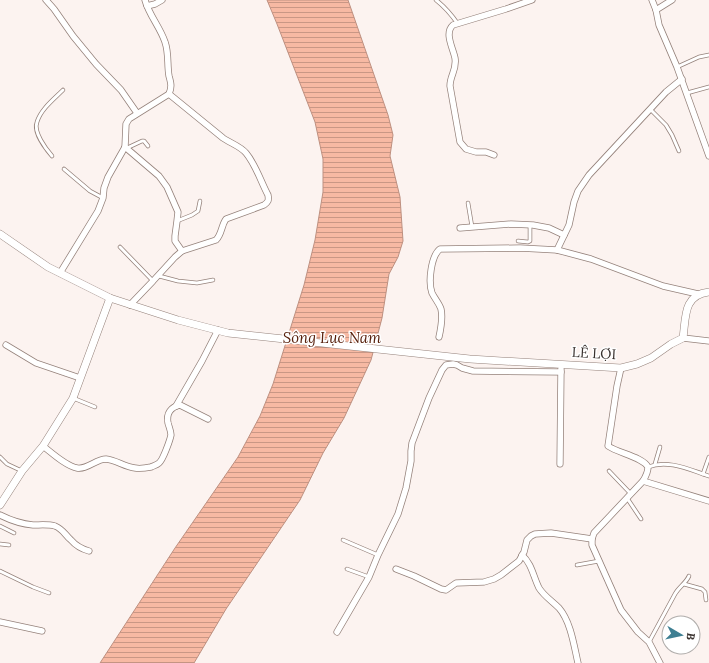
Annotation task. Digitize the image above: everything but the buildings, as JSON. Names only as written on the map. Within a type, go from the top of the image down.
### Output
[{"type":"street","points":[[46,0],[96,64],[121,90],[136,113]]},
{"type":"street","points":[[60,273],[98,211],[108,177],[126,147],[126,124],[129,119],[136,113],[169,94],[171,89],[166,44],[146,6],[145,0]]},
{"type":"street","points":[[146,6],[155,4],[162,0]]},
{"type":"street","points":[[494,155],[486,152],[466,150],[460,142],[450,83],[456,66],[449,40],[450,31],[453,25],[532,0]]},
{"type":"street","points":[[652,0],[659,25],[682,79],[709,156]]},
{"type":"street","points":[[656,10],[672,0]]},
{"type":"street","points":[[558,250],[569,225],[578,191],[589,175],[666,92],[682,79]]},
{"type":"street","points":[[130,305],[154,282],[182,251],[216,240],[220,237],[223,222],[226,219],[264,205],[268,200],[268,195],[246,153],[222,138],[169,94]]},
{"type":"street","points":[[126,147],[163,181],[170,192],[178,212],[175,236],[182,251]]},
{"type":"street","points":[[460,228],[530,224],[549,228],[564,235]]},
{"type":"street","name":"LÊ LỢI","points":[[0,234],[48,267],[110,298],[178,320],[228,333],[561,368],[621,368],[637,364],[651,358],[671,344],[683,338]]},
{"type":"street","points":[[440,337],[442,322],[441,311],[429,283],[433,261],[437,252],[440,250],[520,248],[558,250],[590,259],[663,286],[698,294],[709,292]]},
{"type":"street","points":[[698,294],[690,302],[687,310],[683,338],[709,341]]},
{"type":"street","points":[[0,505],[22,471],[43,446],[73,398],[110,298]]},
{"type":"street","points":[[43,446],[60,460],[78,468],[107,459],[136,468],[159,464],[171,435],[167,421],[168,415],[176,406],[218,330]]},
{"type":"street","points":[[6,345],[36,364],[80,378]]},
{"type":"street","points":[[338,632],[369,577],[398,514],[406,488],[411,461],[412,443],[442,370],[446,365],[453,364],[473,371],[561,368],[560,464]]},
{"type":"street","points":[[621,368],[608,446],[644,461],[648,466],[647,474],[643,481],[594,533],[592,544],[621,610],[638,632],[649,642],[660,663]]},
{"type":"street","points":[[176,406],[180,405],[208,419]]},
{"type":"street","points":[[643,481],[709,501]]},
{"type":"street","points":[[0,515],[18,523],[55,526],[64,532],[70,540],[81,549],[89,551]]},
{"type":"street","points":[[396,569],[446,590],[456,583],[484,582],[501,575],[519,560],[524,552],[527,540],[535,534],[551,533],[592,539]]},
{"type":"street","points":[[522,555],[527,560],[533,571],[543,594],[559,608],[565,618],[578,663]]},
{"type":"street","points":[[0,622],[42,631]]},
{"type":"lane","points":[[436,0],[451,13],[458,24]]},
{"type":"lane","points":[[677,67],[699,57],[709,55]]},
{"type":"lane","points":[[687,93],[709,88]]},
{"type":"lane","points":[[52,156],[38,134],[36,122],[42,111],[63,90]]},
{"type":"lane","points":[[650,109],[666,125],[672,134],[679,151]]},
{"type":"lane","points":[[126,147],[142,141],[144,141],[148,146]]},
{"type":"lane","points":[[64,169],[90,191],[103,198]]},
{"type":"lane","points":[[178,221],[198,211],[200,201]]},
{"type":"lane","points":[[468,203],[472,227]]},
{"type":"lane","points":[[518,241],[530,241],[530,224]]},
{"type":"lane","points":[[120,248],[154,282]]},
{"type":"lane","points":[[159,276],[178,281],[197,283],[213,280]]},
{"type":"lane","points":[[73,398],[95,407]]},
{"type":"lane","points":[[655,464],[660,447]]},
{"type":"lane","points":[[0,457],[7,464],[22,471]]},
{"type":"lane","points":[[703,474],[709,457]]},
{"type":"lane","points":[[648,466],[655,464],[667,464],[709,476]]},
{"type":"lane","points":[[609,471],[629,496],[641,520]]},
{"type":"lane","points":[[0,526],[14,533]]},
{"type":"lane","points":[[343,540],[378,555]]},
{"type":"lane","points":[[0,544],[9,546]]},
{"type":"lane","points":[[577,565],[599,561]]},
{"type":"lane","points":[[347,569],[369,577]]},
{"type":"lane","points":[[0,571],[49,593]]},
{"type":"lane","points":[[649,642],[677,590],[684,584],[689,576]]},
{"type":"lane","points":[[684,584],[702,589],[705,592],[706,600]]},
{"type":"water","name":"Sông Lục Nam","points":[[267,0],[348,0],[388,115],[393,135],[390,156],[400,197],[403,241],[398,257],[389,274],[382,318],[371,360],[344,418],[323,453],[300,500],[226,609],[194,663],[100,663],[175,548],[238,457],[260,416],[273,384],[304,285],[315,240],[323,192],[323,159],[315,122]]}]
